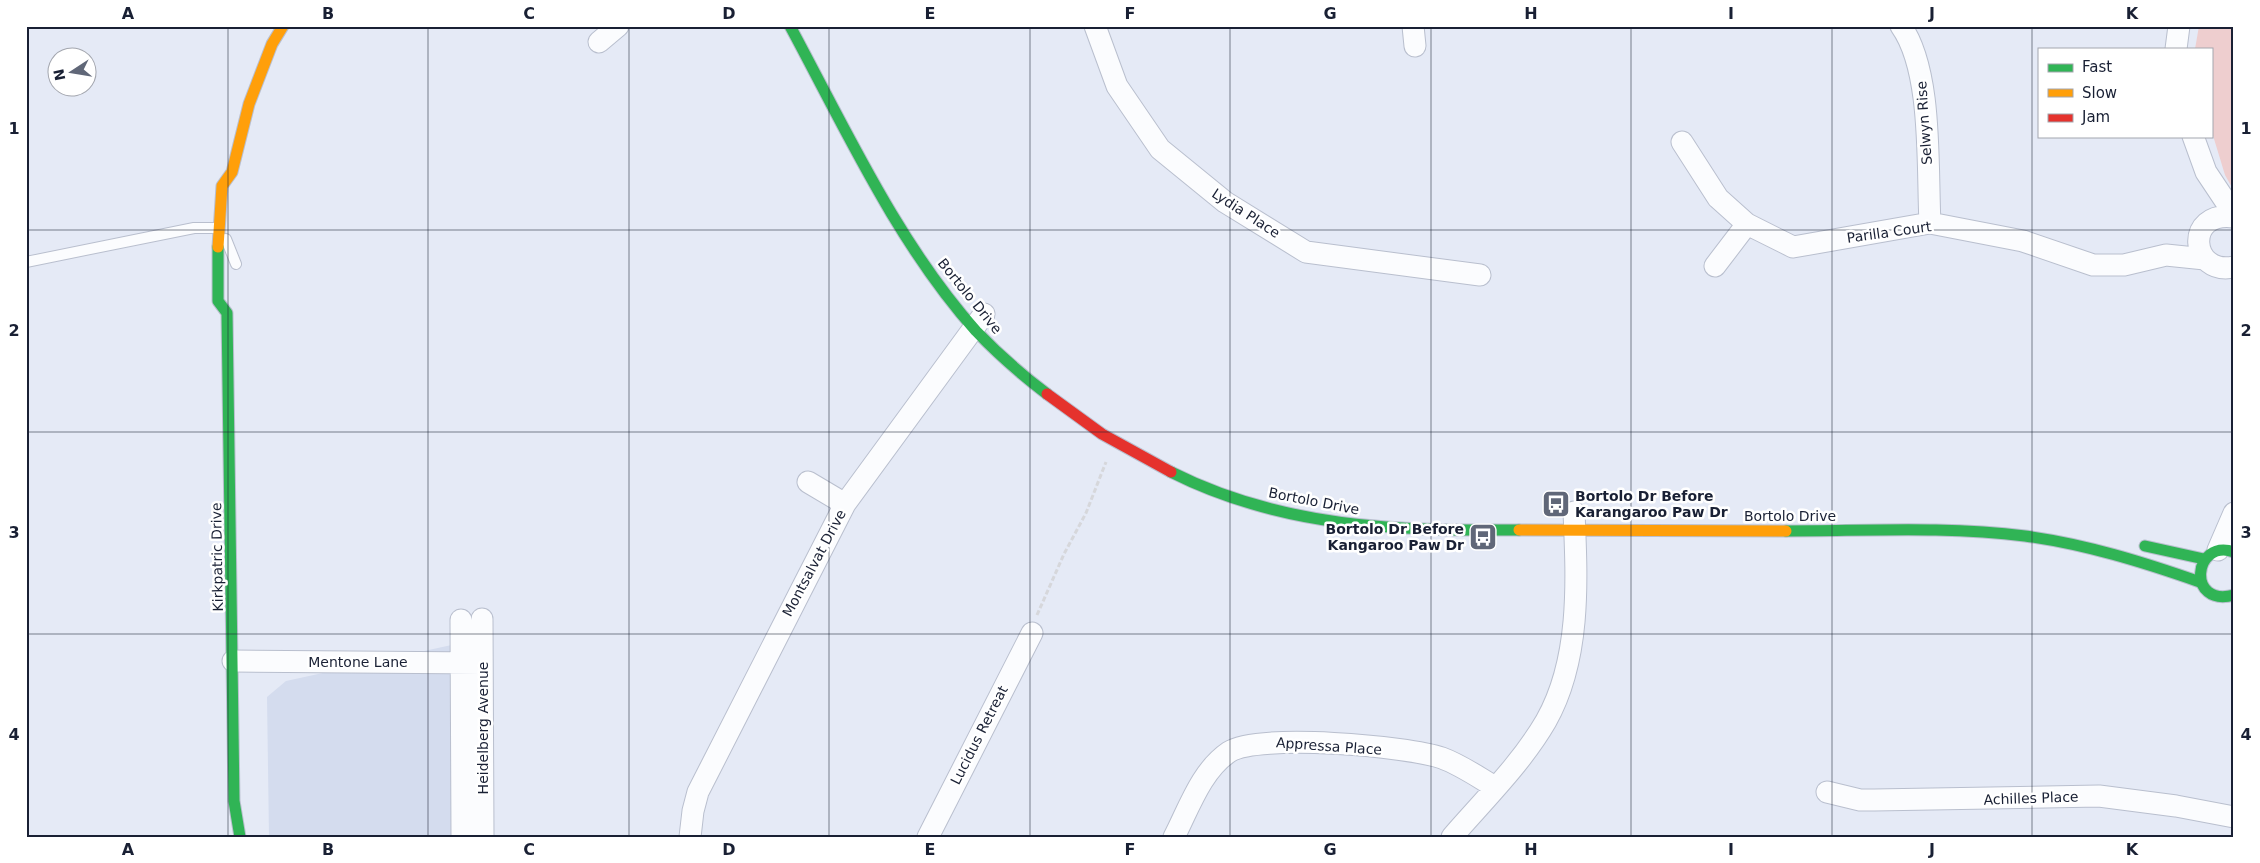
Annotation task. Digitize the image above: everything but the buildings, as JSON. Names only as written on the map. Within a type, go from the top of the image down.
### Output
[{"type":"street","name":"Kirkpatric Drive","points":[[240,837],[234,801],[227,313],[218,302],[218,228],[222,186],[234,176],[249,104],[272,44],[283,26]]},
{"type":"street","points":[[599,42],[618,26]]},
{"type":"street","name":"Bortolo Drive","points":[[790,26],[920,256],[981,317],[1013,366],[1098,434],[1174,474],[1248,503],[1317,520],[1377,527],[1574,517],[2022,535],[2060,541],[2154,565],[2200,582],[2209,593],[2216,596],[2222,598],[2234,595]]},
{"type":"street","name":"Lydia Place","points":[[1095,26],[1117,86],[1160,149],[1225,202],[1306,252],[1480,275]]},
{"type":"street","name":"Selwyn Rise","points":[[1900,26],[1910,39],[1923,84],[1930,223]]},
{"type":"street","points":[[2176,48],[2179,26]]},
{"type":"street","points":[[2194,138],[2206,172],[2234,215]]},
{"type":"street","name":"Parilla Court","points":[[1682,142],[1718,198],[1747,224],[1793,247],[1930,223],[2023,241],[2093,265],[2124,264],[2166,255],[2219,264]]},
{"type":"street","points":[[2206,172],[2208,203],[2198,247],[2219,264],[2234,285]]},
{"type":"street","name":"Parilla Court","points":[[2166,255],[2220,215],[2234,215]]},
{"type":"street","points":[[1715,266],[1747,224]]},
{"type":"street","points":[[235,227],[236,269]]},
{"type":"street","points":[[227,313],[236,302]]},
{"type":"street","name":"Montsalvat Drive","points":[[690,837],[693,811],[698,792],[845,504],[981,317]]},
{"type":"street","points":[[808,482],[845,504]]},
{"type":"street","points":[[2200,582],[2199,574],[2218,554],[2234,513]]},
{"type":"street","points":[[1452,837],[1524,754],[1547,720],[1566,669],[1571,646],[1574,613],[1574,517]]},
{"type":"street","points":[[2129,542],[2165,552],[2218,554]]},
{"type":"street","name":"Heidelberg Avenue","points":[[462,837],[472,663],[472,620]]},
{"type":"street","name":"Lucidus Retreat","points":[[928,837],[1032,633]]},
{"type":"street","name":"Mentone Lane","points":[[233,661],[472,663]]},
{"type":"street","name":"Heidelberg Avenue","points":[[472,663],[483,837]]},
{"type":"street","name":"Appressa Place","points":[[1174,837],[1210,768],[1231,751],[1263,742],[1280,741],[1370,747],[1419,753],[1441,758],[1460,766],[1495,787]]},
{"type":"street","name":"Achilles Place","points":[[1827,792],[1874,800],[2099,796],[2176,806],[2234,817]]},
{"type":"street","name":"Kirkpatric Drive","points":[[228,828],[234,801]]},
{"type":"lane","points":[[26,262],[194,228],[218,228],[230,246],[236,269]]},
{"type":"path","points":[[1032,633],[1040,605],[1086,513],[1108,459]]},
{"type":"shaded area","points":[[2199,26],[2234,26],[2234,191],[2225,175],[2212,132],[2212,48],[2195,48]]},
{"type":"shaded area","points":[[470,641],[469,837],[269,837],[267,697],[286,681]]},
{"type":"traffic: fast","points":[[790,26],[874,184],[922,261],[976,331],[1010,364],[1047,394]]},
{"type":"traffic: fast","points":[[218,247],[218,301],[227,313],[234,801],[240,837]]},
{"type":"traffic: fast","points":[[1171,472],[1213,491],[1255,505],[1298,515],[1385,527],[1519,530]]},
{"type":"traffic: fast","points":[[1786,531],[1936,530],[2025,536],[2114,554],[2200,582]]},
{"type":"traffic: fast","points":[[2145,546],[2204,559]]},
{"type":"traffic: fast","points":[[2234,552],[2220,550],[2210,555],[2203,563],[2201,573],[2202,583],[2208,592],[2219,596],[2234,595]]},
{"type":"traffic: slow","points":[[218,247],[222,186],[232,172],[249,104],[272,44],[283,26]]},
{"type":"traffic: slow","points":[[1519,530],[1786,531]]},
{"type":"traffic: jam","points":[[1047,394],[1102,434],[1171,472]]},
{"type":"place","name":"Bortolo Dr Before Karangaroo Paw Dr","points":[[1556,504]]},
{"type":"place","name":"Bortolo Dr Before Kangaroo Paw Dr","points":[[1483,537]]}]
